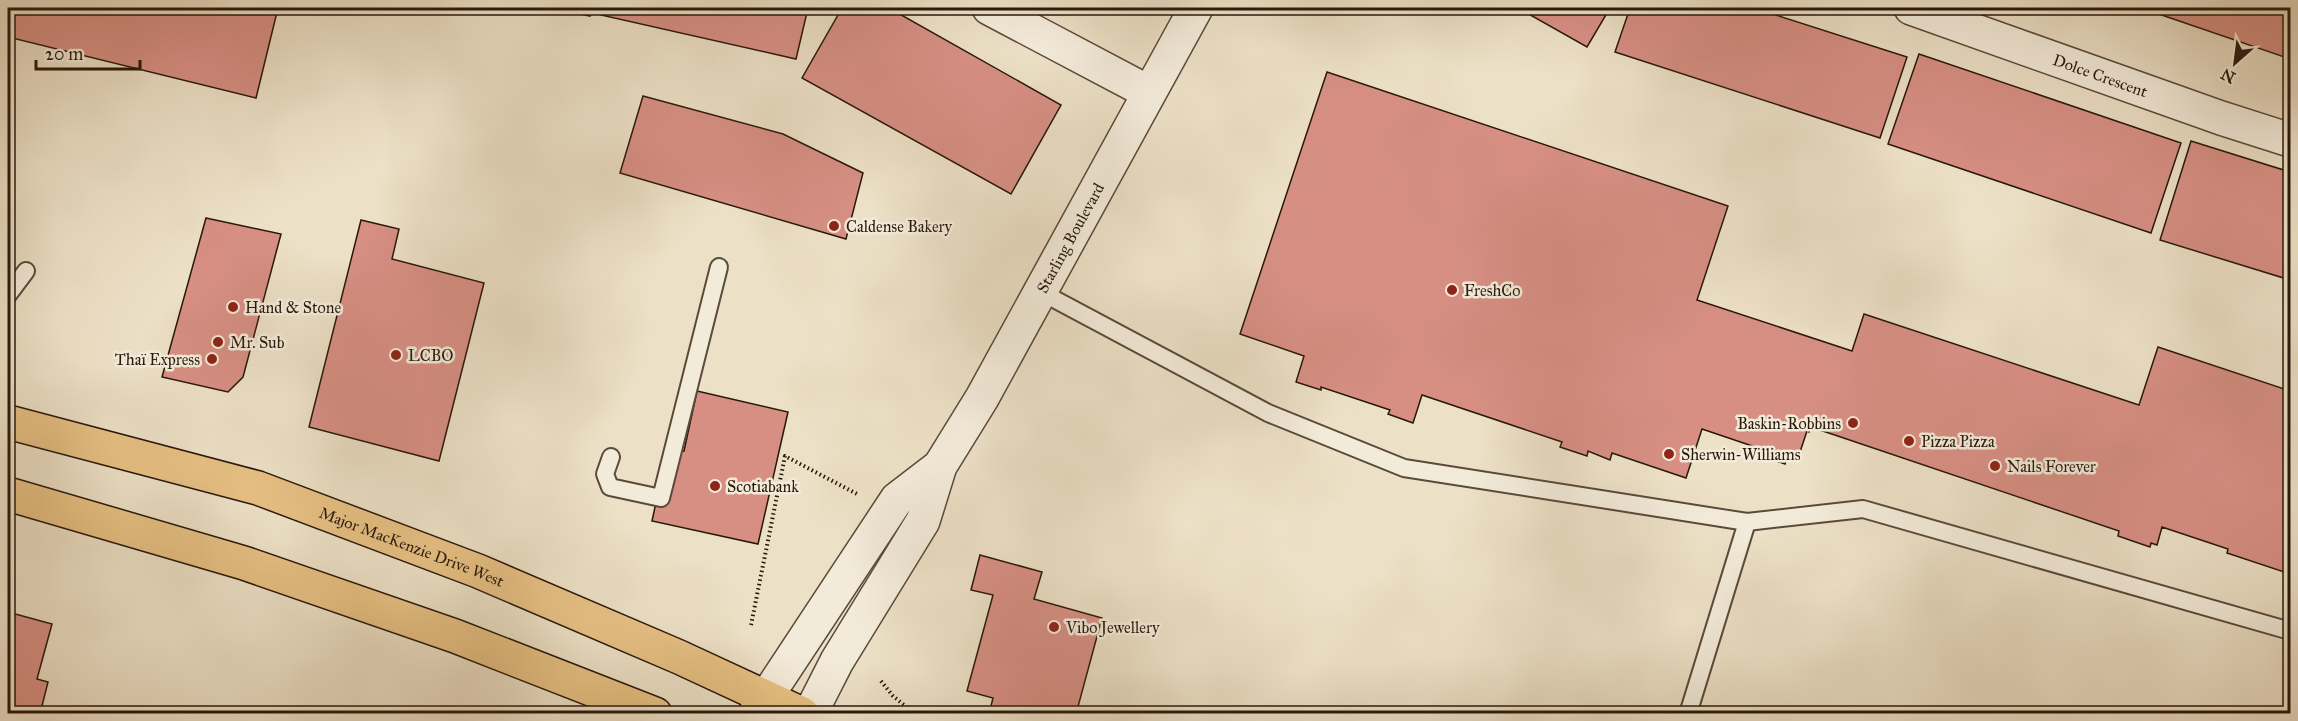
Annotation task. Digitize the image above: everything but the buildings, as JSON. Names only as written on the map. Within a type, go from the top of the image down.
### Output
[{"type":"main road","name":"Major MacKenzie Drive West","points":[[8,422],[258,488],[478,571],[759,705],[802,714]]},
{"type":"main road","points":[[8,494],[255,567],[455,636],[655,714]]},
{"type":"street","points":[[989,8],[1148,92]]},
{"type":"street","name":"Starling Boulevard","points":[[810,714],[837,662],[923,521],[940,466],[982,398],[1196,8]]},
{"type":"street","name":"Dolce Crescent","points":[[1911,8],[2221,118],[2290,140]]},
{"type":"street","name":"Starling Boulevard","points":[[759,705],[897,499],[940,466]]},
{"type":"lane","points":[[610,457],[605,474],[610,487],[662,498],[719,267]]},
{"type":"lane","points":[[8,296],[26,271]]},
{"type":"lane","points":[[1040,291],[1268,412],[1404,468],[1747,522],[1863,509],[2290,631]]},
{"type":"lane","points":[[1688,714],[1747,522]]},
{"type":"path","points":[[751,625],[785,456],[889,511]]},
{"type":"path","points":[[881,681],[893,696],[915,714]]},
{"type":"place","name":"Caldense Bakery","points":[[834,226]]},
{"type":"place","name":"FreshCo","points":[[1452,290]]},
{"type":"place","name":"Hand & Stone","points":[[233,307]]},
{"type":"place","name":"Mr. Sub","points":[[218,342]]},
{"type":"place","name":"LCBO","points":[[396,355]]},
{"type":"place","name":"Thaï Express","points":[[212,359]]},
{"type":"place","name":"Baskin-Robbins","points":[[1853,423]]},
{"type":"place","name":"Pizza Pizza","points":[[1909,441]]},
{"type":"place","name":"Sherwin-Williams","points":[[1669,454]]},
{"type":"place","name":"Nails Forever","points":[[1995,466]]},
{"type":"place","name":"Scotiabank","points":[[715,486]]},
{"type":"place","name":"Vibo Jewellery","points":[[1054,627]]}]
